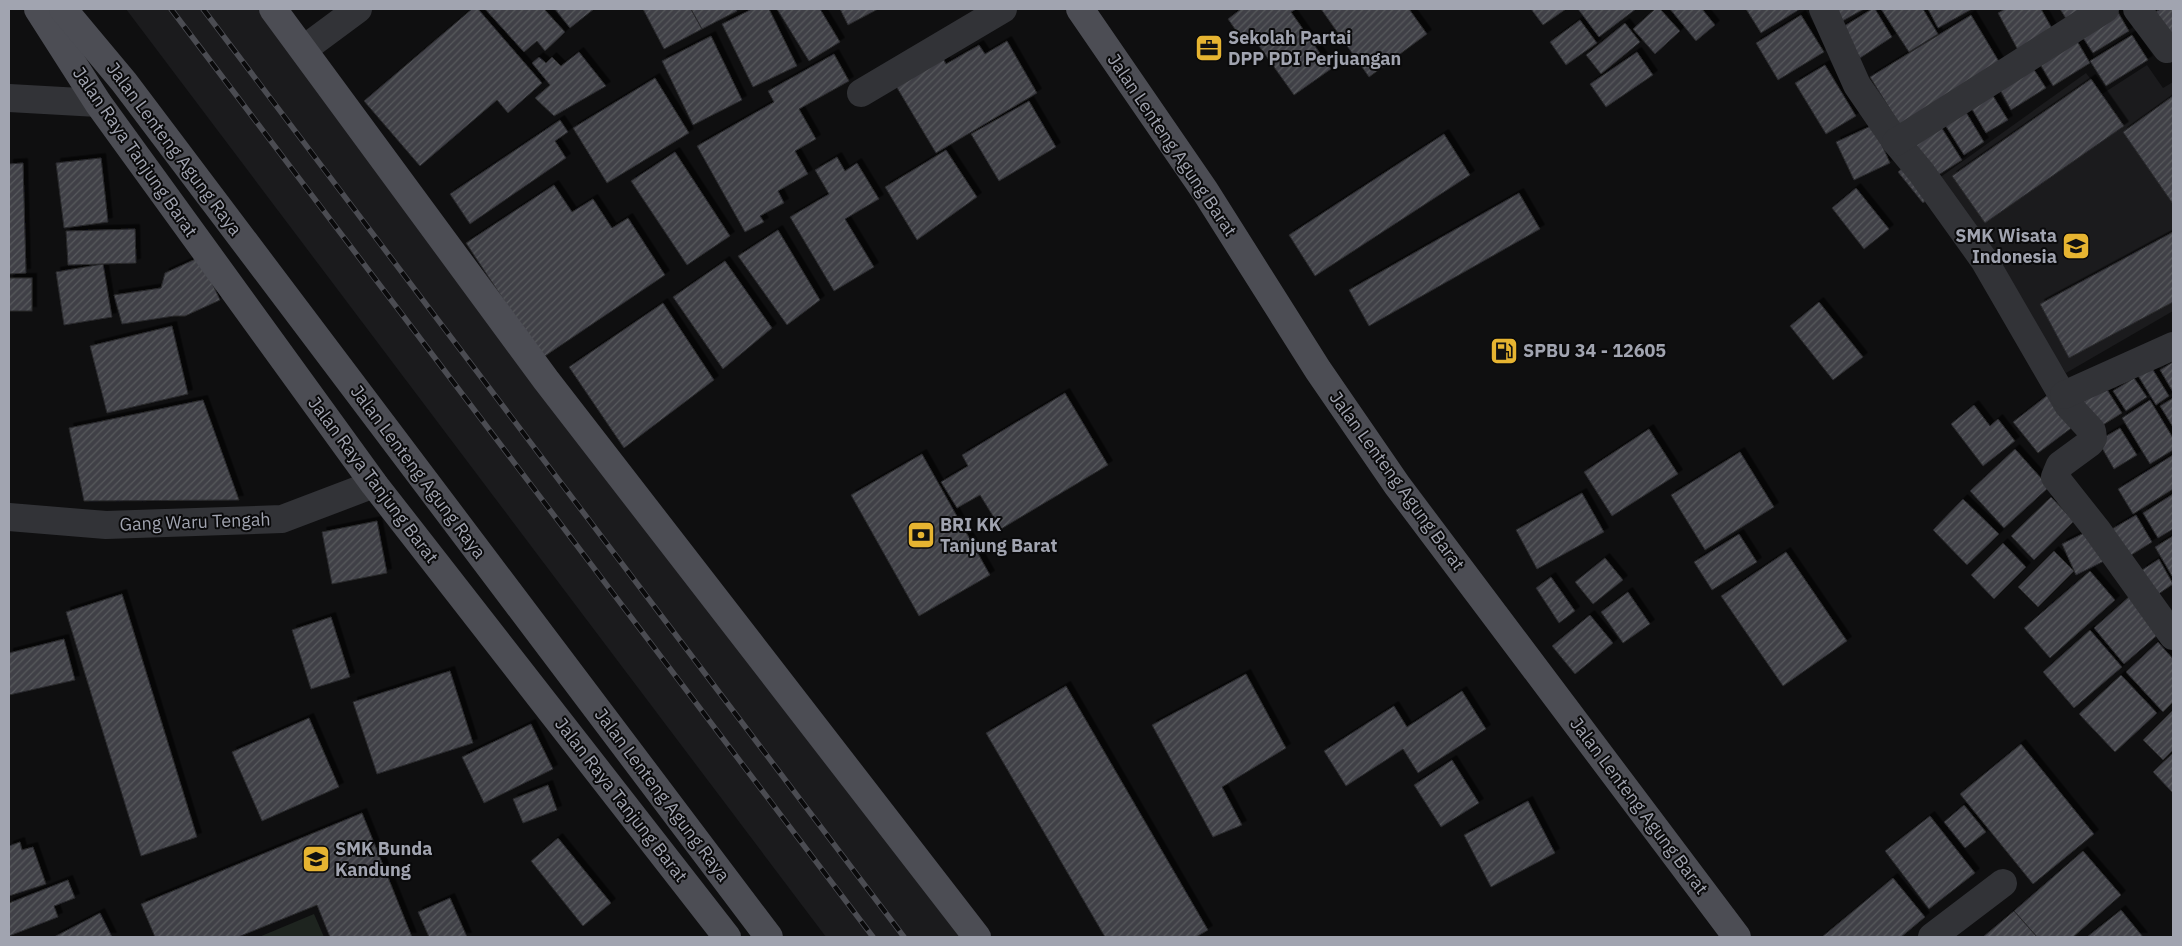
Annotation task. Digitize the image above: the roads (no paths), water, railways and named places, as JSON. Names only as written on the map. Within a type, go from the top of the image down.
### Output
[{"type":"main road","name":"Jalan Raya Tanjung Barat","points":[[38,9],[98,103],[374,484],[727,937]]},
{"type":"main road","name":"Jalan Lenteng Agung Raya","points":[[63,9],[124,82],[769,937]]},
{"type":"main road","points":[[273,9],[546,380],[976,937]]},
{"type":"main road","name":"Jalan Lenteng Agung Barat","points":[[1080,9],[1199,182],[1318,370],[1397,485],[1737,937]]},
{"type":"street","points":[[304,49],[358,9]]},
{"type":"street","points":[[861,93],[1003,9]]},
{"type":"street","points":[[1823,9],[1858,85],[1896,142],[1921,172],[1984,260],[2064,395],[2068,405],[2092,431],[2093,438],[2090,443],[2060,465],[2055,476],[2097,530],[2173,636]]},
{"type":"street","points":[[1896,142],[2105,9]]},
{"type":"street","points":[[2137,9],[2167,49],[2173,46]]},
{"type":"street","points":[[9,98],[98,103]]},
{"type":"street","points":[[2064,395],[2173,346]]},
{"type":"street","name":"Gang Waru Tengah","points":[[9,518],[106,525],[282,519],[374,484]]},
{"type":"street","points":[[1932,937],[2003,883]]},
{"type":"railway","points":[[171,9],[873,937]]},
{"type":"railway","points":[[203,9],[904,937]]},
{"type":"place","name":"Sekolah Partai DPP PDI Perjuangan","points":[[1209,48]]},
{"type":"place","name":"SMK Wisata Indonesia","points":[[2076,246]]},
{"type":"place","name":"SPBU 34 - 12605","points":[[1504,351]]},
{"type":"place","name":"BRI KK Tanjung Barat","points":[[921,535]]},
{"type":"place","name":"SMK Bunda Kandung","points":[[316,859]]}]
